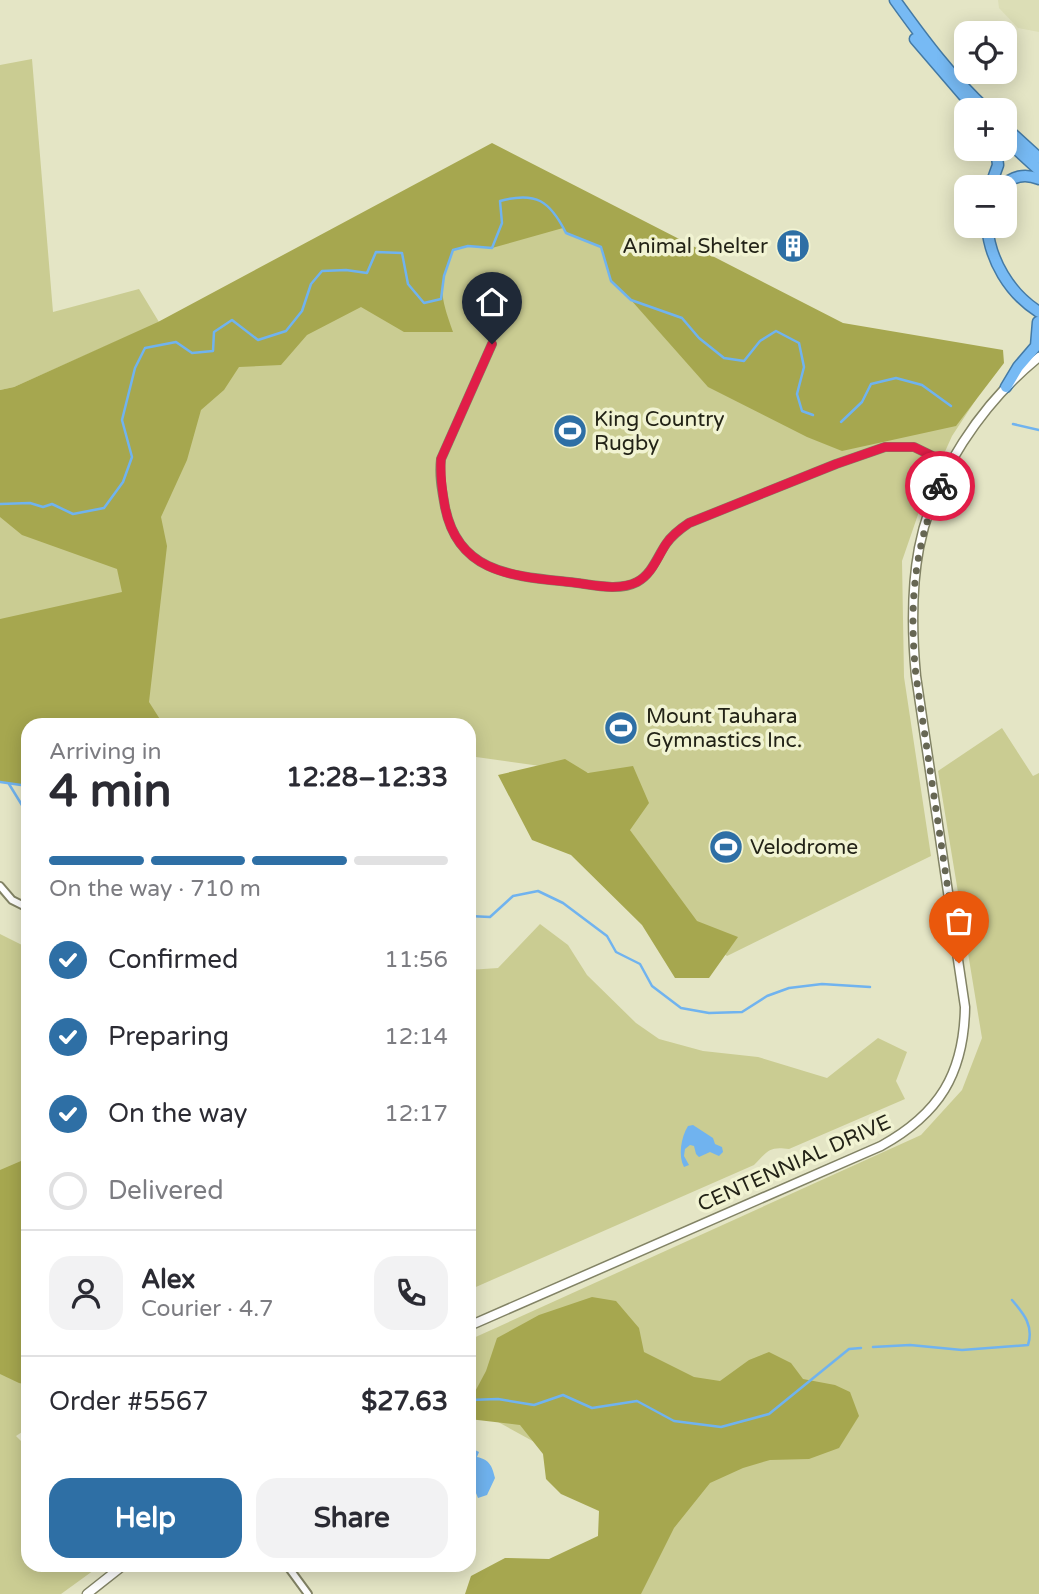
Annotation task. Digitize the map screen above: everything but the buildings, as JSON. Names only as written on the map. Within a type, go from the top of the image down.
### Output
[{"type":"highway","points":[[888,0],[923,50],[964,98]]},
{"type":"highway","points":[[895,0],[919,34],[974,98]]},
{"type":"highway","points":[[1017,138],[1039,158]]},
{"type":"highway","points":[[1017,150],[1039,170]]},
{"type":"highway","points":[[1017,177],[1039,180]]},
{"type":"highway","points":[[989,238],[1000,270],[1037,316],[1036,346],[1018,367],[1006,387]]},
{"type":"main road","name":"CENTENNIAL DRIVE","points":[[476,1323],[881,1146],[917,1124],[951,1080],[962,1046],[965,1007],[916,676],[913,611],[919,546],[933,504],[951,465],[977,423],[1006,387],[1039,357]]},
{"type":"main road","points":[[87,1594],[115,1572]]},
{"type":"street","points":[[492,344],[441,459],[439,477],[447,517],[457,541],[470,555],[493,569],[516,576],[626,586],[645,576],[666,543],[689,523],[836,464],[885,447],[905,446],[914,447],[951,465]]},
{"type":"street","points":[[0,886],[12,900],[21,904]]},
{"type":"street","points":[[292,1572],[308,1594]]},
{"type":"shaded area","points":[[998,0],[1039,0],[1039,32],[1018,28],[1017,21],[1011,21],[999,8]]},
{"type":"shaded area","points":[[32,59],[53,312],[139,289],[159,322],[496,155],[977,398],[952,436],[922,503],[902,561],[904,677],[931,856],[727,956],[706,939],[590,773],[476,757],[476,718],[158,718],[148,709],[0,643],[0,402],[133,334],[14,387],[0,390],[0,65]]},
{"type":"shaded area","points":[[492,143],[843,323],[1003,350],[1004,363],[956,426],[842,451],[807,437],[708,387],[611,281],[601,247],[566,233],[563,228],[492,248],[468,246],[453,250],[442,291],[453,332],[404,332],[361,307],[307,335],[281,365],[239,367],[224,390],[201,410],[187,460],[161,517],[167,546],[149,702],[159,718],[21,718],[21,785],[0,782],[0,619],[122,592],[117,569],[22,535],[0,517],[0,390],[14,387],[158,322]]},
{"type":"shaded area","points":[[1002,728],[1033,776],[1039,773],[1039,1594],[525,1594],[647,1504],[476,1410],[476,1337],[921,1135],[962,1090],[982,1038],[938,771]]},
{"type":"shaded area","points":[[565,759],[588,773],[633,766],[649,803],[630,830],[697,921],[738,937],[709,978],[675,978],[642,925],[571,855],[532,840],[498,775]]},
{"type":"shaded area","points":[[540,924],[568,945],[587,975],[636,1023],[659,1039],[703,1051],[758,1057],[827,1078],[878,1038],[907,1052],[896,1081],[905,1099],[789,1149],[773,1149],[754,1165],[476,1287],[476,970],[498,968]]},
{"type":"shaded area","points":[[0,934],[21,944],[21,1433],[16,1436],[21,1441],[21,1572],[91,1572],[61,1594],[0,1594]]},
{"type":"shaded area","points":[[21,1161],[21,1383],[0,1374],[0,1170]]},
{"type":"shaded area","points":[[592,1297],[616,1301],[639,1328],[644,1352],[694,1377],[720,1381],[749,1360],[769,1352],[791,1363],[803,1379],[835,1385],[850,1392],[859,1416],[839,1448],[809,1459],[770,1460],[743,1468],[710,1483],[674,1528],[641,1594],[465,1594],[471,1576],[505,1558],[549,1559],[598,1536],[599,1511],[561,1494],[546,1479],[543,1454],[520,1425],[476,1420],[476,1390],[486,1371],[497,1338],[539,1315]]},
{"type":"water","points":[[693,1125],[713,1138],[723,1152],[719,1156],[710,1152],[699,1157],[694,1146],[690,1145],[685,1149],[684,1156],[689,1165],[684,1167],[681,1158],[682,1141],[688,1126]]},
{"type":"water","points":[[476,1450],[479,1452],[477,1457],[490,1464],[495,1478],[487,1495],[478,1498]]},
{"type":"waterway","points":[[0,504],[30,503],[43,507],[52,504],[73,514],[104,508],[123,482],[132,457],[122,420],[135,368],[145,348],[176,342],[192,353],[213,351],[214,332],[232,320],[258,340],[286,331],[302,311],[311,284],[322,271],[367,273],[376,252],[402,253],[408,284],[424,303],[441,299],[444,276],[453,250],[468,246],[492,248],[502,223],[500,201],[513,198],[532,198],[548,206],[566,233],[601,247],[611,281],[631,300],[682,318],[699,338],[724,358],[744,361],[760,341],[776,331],[799,343],[804,367],[797,394],[802,411],[813,415]]},
{"type":"waterway","points":[[841,422],[862,402],[871,384],[896,378],[922,385],[951,406]]},
{"type":"waterway","points":[[1013,424],[1039,430]]},
{"type":"waterway","points":[[0,782],[21,785]]},
{"type":"waterway","points":[[9,784],[21,804]]},
{"type":"waterway","points":[[476,916],[490,917],[513,896],[538,891],[563,903],[607,936],[616,952],[640,964],[652,986],[681,1008],[709,1013],[742,1012],[767,996],[789,988],[822,984],[870,987]]},
{"type":"waterway","points":[[873,1347],[910,1345],[962,1350],[1028,1345],[1029,1326],[1012,1300]]},
{"type":"waterway","points":[[476,1400],[498,1399],[534,1405],[563,1395],[592,1408],[637,1401],[674,1421],[721,1427],[769,1414],[849,1349],[861,1348]]},
{"type":"way so far","points":[[940,486],[919,546],[913,597],[913,639],[916,676],[959,963]]},
{"type":"place","name":"Animal Shelter","points":[[793,246]]},
{"type":"place","name":"King Country Rugby","points":[[570,431]]},
{"type":"place","name":"Mount Tauhara Gymnastics Inc.","points":[[621,728]]},
{"type":"place","name":"Velodrome","points":[[726,847]]},
{"type":"route","points":[[492,344],[441,459],[439,477],[447,517],[457,541],[470,555],[493,569],[516,576],[626,586],[638,581],[650,571],[666,543],[689,523],[885,447],[914,447],[951,465],[940,486]]}]
